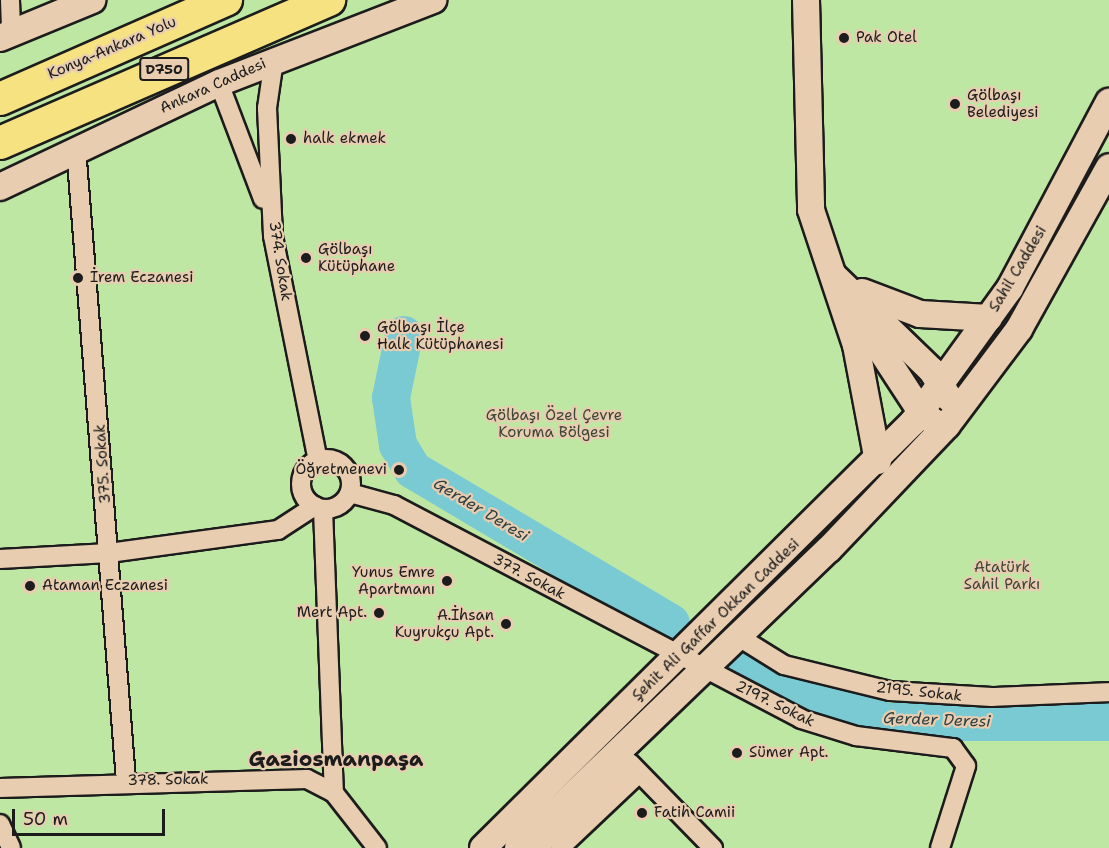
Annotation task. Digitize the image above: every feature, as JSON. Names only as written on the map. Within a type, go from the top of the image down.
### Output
[{"type":"highway","name":"Konya-Ankara Yolu","points":[[0,99],[226,0]]},
{"type":"highway","name":"D750","points":[[0,143],[329,0]]},
{"type":"street","points":[[5,36],[10,0]]},
{"type":"street","points":[[5,36],[92,0]]},
{"type":"street","name":"Ankara Caddesi","points":[[0,187],[76,148],[219,83],[433,0]]},
{"type":"street","points":[[806,0],[809,189],[831,273],[858,356],[878,461]]},
{"type":"street","name":"374. Sokak","points":[[274,60],[267,108],[273,236],[318,461]]},
{"type":"street","points":[[219,83],[243,134],[273,236]]},
{"type":"street","name":"Sahil Caddesi","points":[[831,273],[896,308],[989,318],[1037,241],[1109,102]]},
{"type":"street","name":"375. Sokak","points":[[76,148],[110,553],[126,780]]},
{"type":"street","name":"Şehit Ali Gaffar Okkan Caddesi","points":[[518,848],[739,637],[941,432],[1019,329],[1109,167]]},
{"type":"street","points":[[831,273],[943,385],[949,396],[941,432],[917,417],[831,273]]},
{"type":"street","name":"Şehit Ali Gaffar Okkan Caddesi","points":[[483,848],[878,461],[943,385],[989,318]]},
{"type":"street","points":[[0,559],[110,553],[278,530],[319,507],[338,507],[350,493],[350,478],[341,464],[318,461],[302,479],[304,495],[319,507],[334,793],[377,848]]},
{"type":"street","name":"377. Sokak","points":[[350,493],[394,506],[705,669]]},
{"type":"street","name":"2195. Sokak","points":[[739,637],[784,665],[890,691],[992,697],[1109,692]]},
{"type":"street","name":"2197. Sokak","points":[[705,669],[835,732],[953,748],[966,766],[940,848]]},
{"type":"street","points":[[618,751],[713,848]]},
{"type":"street","points":[[538,848],[623,767],[634,777],[560,848]]},
{"type":"street","name":"378. Sokak","points":[[0,788],[126,780],[307,779],[334,793]]},
{"type":"street","points":[[0,825],[11,848]]},
{"type":"green space","name":"Gölbaşı Özel Çevre Koruma Bölgesi","points":[[0,0],[1109,0],[1109,848],[0,848]]},
{"type":"waterway","name":"Gerder Deresi","points":[[404,335],[391,398],[398,445],[413,470],[671,623]]},
{"type":"waterway","name":"Gerder Deresi","points":[[739,665],[798,698],[889,722],[1109,722]]},
{"type":"place","name":"Pak Otel","points":[[844,38]]},
{"type":"place","name":"Gölbaşı Belediyesi","points":[[955,104]]},
{"type":"place","name":"halk ekmek","points":[[291,139]]},
{"type":"place","name":"Gölbaşı Kütüphane","points":[[306,258]]},
{"type":"place","name":"İrem Eczanesi","points":[[78,278]]},
{"type":"place","name":"Gölbaşı İlçe Halk Kütüphanesi","points":[[365,336]]},
{"type":"place","name":"Öğretmenevi","points":[[399,470]]},
{"type":"place","name":"Yunus Emre Apartmanı","points":[[447,581]]},
{"type":"place","name":"Ataman Eczanesi","points":[[30,586]]},
{"type":"place","name":"Mert Apt.","points":[[379,613]]},
{"type":"place","name":"A.İhsan Kuyrukçu Apt.","points":[[506,624]]},
{"type":"place","name":"Sümer Apt.","points":[[737,753]]},
{"type":"place","name":"Fatih Camii","points":[[642,813]]},
{"type":"district","name":"Gaziosmanpaşa","points":[[336,759]]},
{"type":"park label","name":"Atatürk Sahil Parkı","points":[[1002,576]]}]
